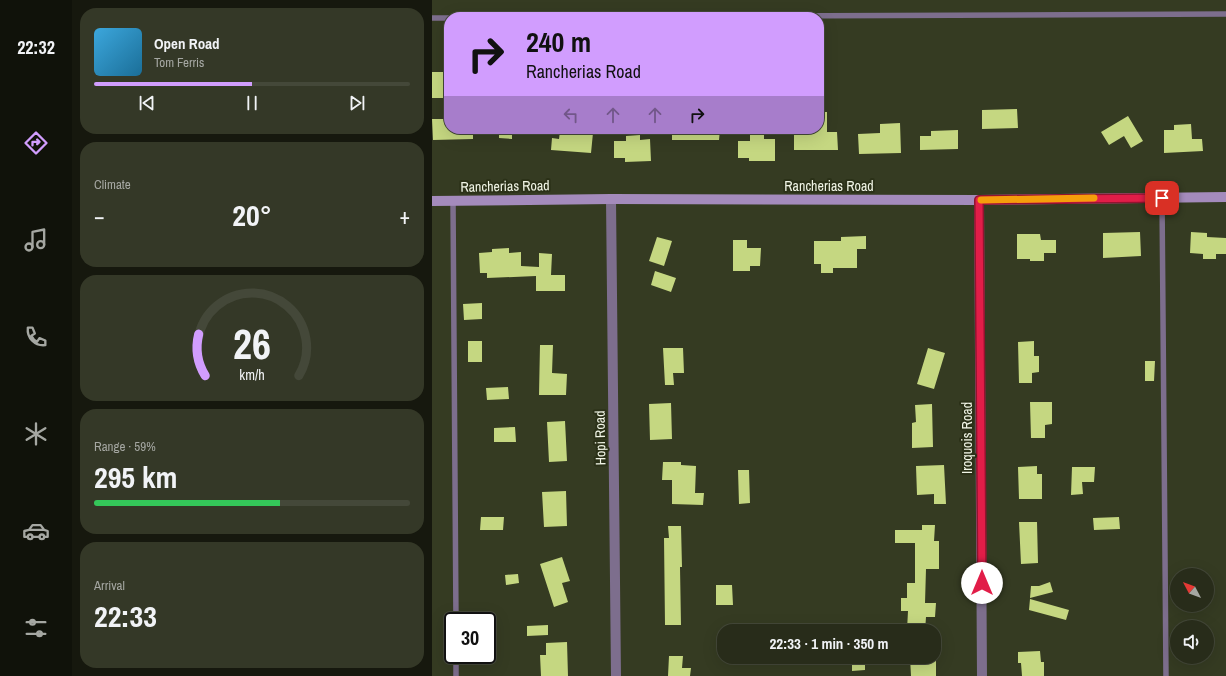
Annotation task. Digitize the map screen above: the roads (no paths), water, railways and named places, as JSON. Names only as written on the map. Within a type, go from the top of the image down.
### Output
[{"type":"street","name":"Rancherias Road","points":[[432,201],[611,199],[979,200],[1226,197]]},
{"type":"street","name":"Hopi Road","points":[[611,199],[616,676]]},
{"type":"street","name":"Iroquois Road","points":[[979,200],[982,676]]},
{"type":"lane","points":[[824,16],[1226,14]]},
{"type":"lane","points":[[432,18],[444,18]]},
{"type":"lane","points":[[1162,198],[1166,676]]},
{"type":"lane","points":[[453,201],[456,612]]},
{"type":"lane","points":[[456,664],[456,676]]}]
